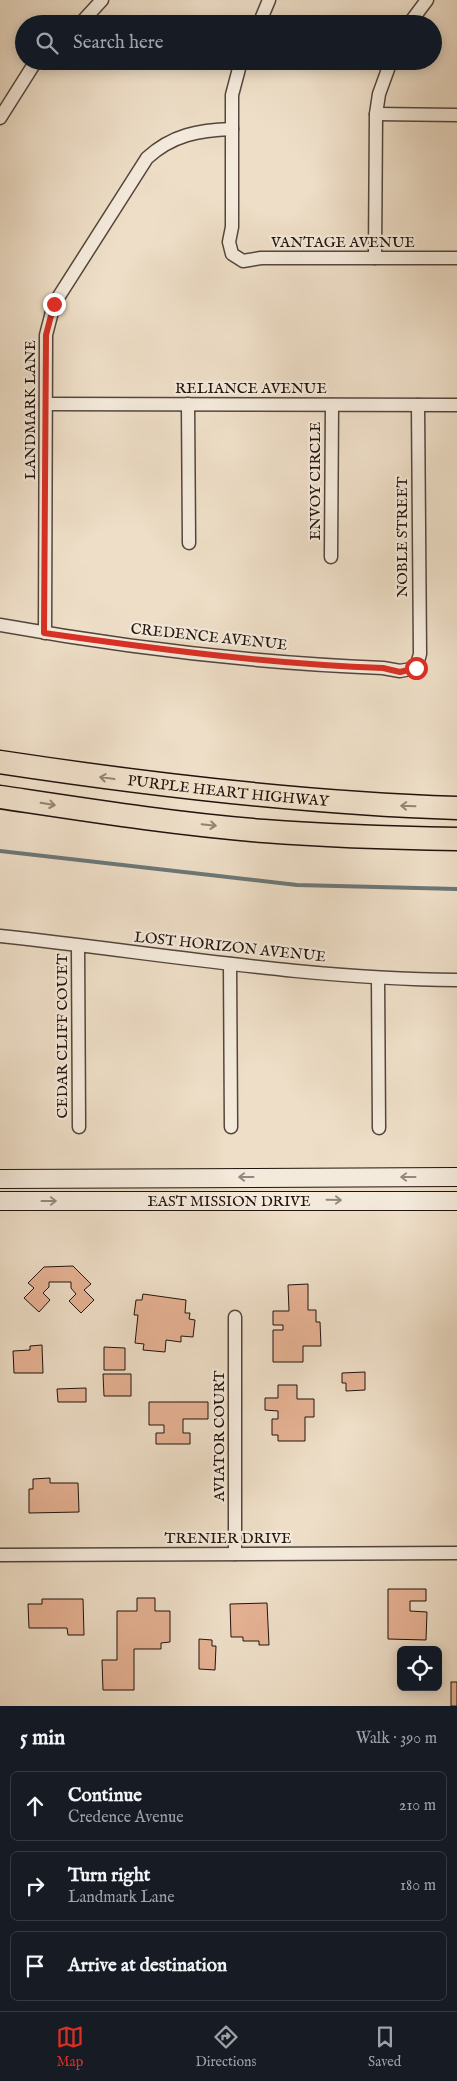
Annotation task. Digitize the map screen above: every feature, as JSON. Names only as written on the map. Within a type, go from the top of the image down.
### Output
[{"type":"highway","name":"PURPLE HEART HIGHWAY","points":[[0,762],[113,779],[266,798],[457,808]]},
{"type":"highway","points":[[0,797],[109,813],[263,831],[384,838],[457,838]]},
{"type":"street","points":[[88,15],[102,0]]},
{"type":"street","points":[[263,15],[269,0]]},
{"type":"street","points":[[416,15],[427,0]]},
{"type":"street","points":[[0,118],[30,70]]},
{"type":"street","points":[[232,129],[232,95],[239,70]]},
{"type":"street","points":[[375,258],[376,114],[388,70]]},
{"type":"street","points":[[376,114],[457,115]]},
{"type":"street","name":"VANTAGE AVENUE","points":[[232,129],[232,227],[229,242],[232,254],[243,261],[261,258],[457,258]]},
{"type":"street","name":"LANDMARK LANE","points":[[44,633],[46,335],[54,304],[137,172],[156,150],[177,138],[192,133],[232,129]]},
{"type":"street","name":"RELIANCE AVENUE","points":[[46,404],[457,405]]},
{"type":"street","points":[[188,404],[189,543]]},
{"type":"street","name":"ENVOY CIRCLE","points":[[331,557],[332,404]]},
{"type":"street","name":"NOBLE STREET","points":[[416,668],[420,654],[418,405]]},
{"type":"street","name":"CREDENCE AVENUE","points":[[0,625],[160,650],[247,659],[383,668],[400,672],[416,668]]},
{"type":"street","name":"LOST HORIZON AVENUE","points":[[0,936],[230,964],[378,978],[457,980]]},
{"type":"street","name":"CEDAR CLIFF COUET","points":[[78,946],[79,1127]]},
{"type":"street","points":[[230,964],[231,1127]]},
{"type":"street","points":[[378,978],[379,1128]]},
{"type":"street","name":"EAST MISSION DRIVE","points":[[0,1179],[457,1177]]},
{"type":"street","points":[[362,1201],[393,1193],[457,1192]]},
{"type":"street","name":"EAST MISSION DRIVE","points":[[0,1201],[457,1201]]},
{"type":"street","name":"AVIATOR COURT","points":[[235,1317],[235,1554]]},
{"type":"street","name":"TRENIER DRIVE","points":[[0,1555],[457,1553]]},
{"type":"building","points":[[73,1266],[91,1284],[84,1290],[94,1300],[81,1313],[69,1301],[76,1294],[71,1288],[71,1282],[49,1282],[49,1287],[43,1293],[50,1300],[39,1312],[24,1298],[34,1288],[28,1283],[44,1267]]},
{"type":"building","points":[[308,1284],[308,1310],[316,1310],[316,1322],[320,1322],[321,1346],[303,1346],[303,1362],[273,1362],[273,1330],[283,1330],[283,1325],[273,1325],[273,1311],[289,1311],[288,1285]]},
{"type":"building","points":[[143,1294],[186,1300],[185,1313],[190,1313],[189,1319],[195,1320],[193,1337],[181,1336],[181,1342],[166,1340],[165,1352],[143,1350],[144,1344],[135,1343],[138,1315],[134,1315],[136,1300],[142,1300]]},
{"type":"building","points":[[42,1345],[43,1373],[14,1373],[13,1351],[30,1350],[30,1346]]},
{"type":"building","points":[[104,1347],[125,1348],[125,1370],[104,1370]]},
{"type":"building","points":[[365,1372],[365,1390],[346,1391],[346,1383],[342,1383],[342,1373]]},
{"type":"building","points":[[103,1374],[131,1374],[131,1396],[104,1396]]},
{"type":"building","points":[[278,1385],[297,1385],[297,1399],[314,1399],[314,1417],[305,1417],[305,1441],[278,1441],[278,1435],[272,1435],[272,1419],[278,1419],[278,1411],[265,1410],[265,1398],[278,1398]]},
{"type":"building","points":[[86,1388],[86,1402],[58,1402],[57,1389]]},
{"type":"building","points":[[149,1402],[208,1402],[208,1419],[183,1419],[183,1433],[190,1433],[190,1444],[156,1444],[156,1433],[164,1433],[164,1425],[149,1425]]},
{"type":"building","points":[[50,1478],[50,1483],[78,1483],[79,1512],[29,1513],[29,1489],[33,1489],[33,1479]]},
{"type":"building","points":[[388,1589],[426,1589],[426,1601],[410,1601],[410,1611],[427,1612],[426,1640],[388,1639]]},
{"type":"building","points":[[137,1598],[155,1598],[155,1611],[170,1611],[170,1642],[161,1643],[161,1649],[134,1649],[134,1690],[103,1690],[102,1660],[117,1660],[117,1611],[137,1611]]},
{"type":"building","points":[[42,1599],[83,1599],[84,1635],[68,1635],[67,1628],[29,1628],[28,1604],[42,1604]]},
{"type":"building","points":[[267,1603],[269,1645],[259,1645],[259,1641],[243,1641],[243,1637],[231,1637],[230,1604]]},
{"type":"building","points":[[199,1639],[212,1640],[212,1646],[216,1646],[215,1670],[199,1669]]},
{"type":"building","points":[[451,1682],[457,1682],[457,1706],[451,1706]]},
{"type":"waterway","points":[[0,851],[297,885],[457,889]]},
{"type":"route","points":[[54,304],[49,317],[46,335],[44,633],[170,651],[247,659],[383,668],[400,672],[416,668]]}]
